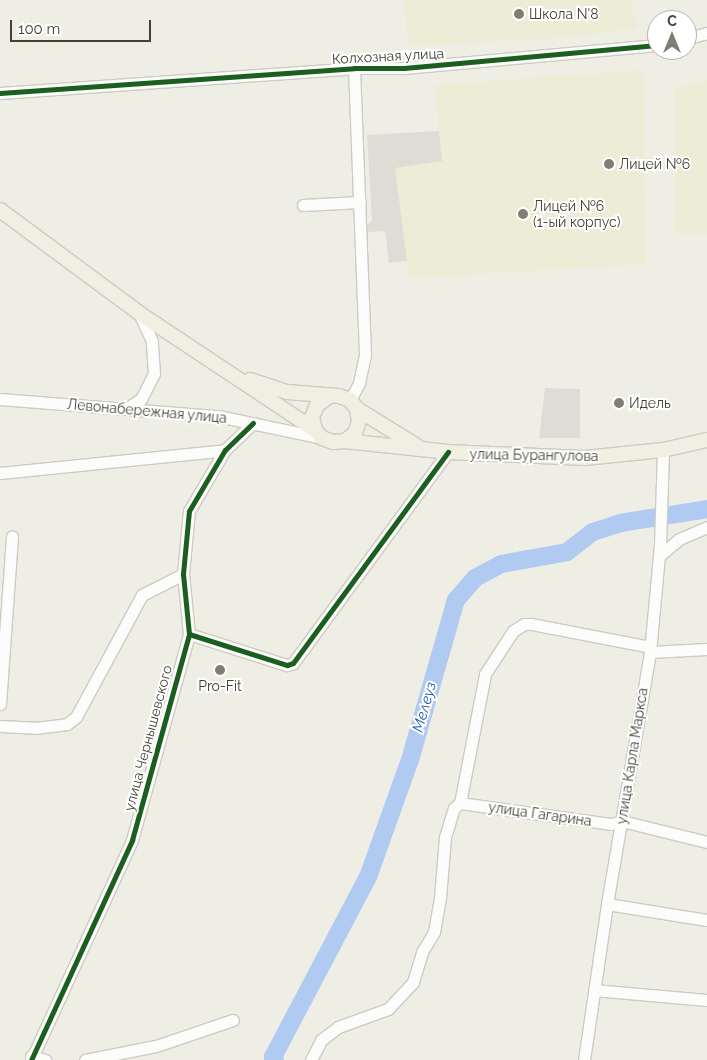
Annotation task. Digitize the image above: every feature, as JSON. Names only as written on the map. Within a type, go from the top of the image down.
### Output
[{"type":"main road","points":[[0,210],[48,244],[139,314],[238,376]]},
{"type":"main road","name":"улица Бурангулова","points":[[238,376],[287,392],[328,397],[339,396],[420,448]]},
{"type":"main road","name":"улица Бурангулова","points":[[238,376],[318,434],[333,442],[344,441],[448,452],[586,458],[663,450],[707,440]]},
{"type":"main road","points":[[318,434],[312,417],[317,405],[328,397]]},
{"type":"main road","points":[[344,441],[355,433],[359,421],[354,404]]},
{"type":"street","name":"Колхозная улица","points":[[0,93],[354,68],[404,68],[647,47]]},
{"type":"street","points":[[354,68],[365,354],[354,404]]},
{"type":"street","points":[[303,205],[360,202]]},
{"type":"street","points":[[126,409],[141,399],[154,373],[152,341],[139,314]]},
{"type":"street","name":"Левонабережная улица","points":[[0,399],[253,422],[318,434]]},
{"type":"street","name":"улица Чернышевского","points":[[31,1058],[132,840],[189,634],[183,574],[189,511],[225,450],[253,422]]},
{"type":"street","points":[[0,473],[225,450]]},
{"type":"street","name":"улица Карла Маркса","points":[[584,1060],[606,904],[622,821],[650,650],[659,550],[663,450]]},
{"type":"street","points":[[189,634],[287,665],[293,663],[448,452]]},
{"type":"street","points":[[659,550],[707,527]]},
{"type":"street","points":[[0,704],[12,536]]},
{"type":"street","points":[[0,726],[34,728],[67,724],[76,717],[142,595],[183,574]]},
{"type":"street","points":[[311,1060],[322,1040],[338,1027],[388,1009],[413,982],[422,952],[434,932],[440,898],[445,837],[454,808],[460,802],[485,674],[513,631],[524,624],[531,624],[650,650],[707,649]]},
{"type":"street","name":"улица Гагарина","points":[[460,802],[611,824],[622,821],[707,842]]},
{"type":"street","points":[[606,904],[707,920]]},
{"type":"street","points":[[594,990],[707,1000]]},
{"type":"street","points":[[84,1060],[156,1046],[233,1020]]},
{"type":"street","points":[[31,1058],[45,1060]]},
{"type":"shaded area","name":"Школа N'8","points":[[404,0],[630,0],[637,28],[563,38],[408,46]]},
{"type":"shaded area","name":"Лицей №6 (1-ый корпус)","points":[[643,70],[646,264],[409,278],[395,168],[442,161],[435,85]]},
{"type":"shaded area","points":[[707,80],[707,234],[675,234],[674,89]]},
{"type":"shaded area","points":[[439,131],[442,161],[395,168],[407,261],[389,263],[385,231],[367,232],[366,226],[372,221],[367,135]]},
{"type":"shaded area","points":[[545,388],[580,389],[580,438],[539,438]]},
{"type":"waterway","name":"Мелеуз","points":[[275,1060],[273,1057],[368,877],[410,760],[456,600],[475,578],[501,564],[567,552],[593,532],[620,523],[707,509]]},
{"type":"cycle path","points":[[0,93],[354,68],[404,68],[647,46]]},
{"type":"cycle path","points":[[31,1060],[132,840],[189,634],[183,574],[189,511],[225,450],[253,423]]},
{"type":"cycle path","points":[[189,634],[287,665],[293,663],[448,452]]},
{"type":"place","name":"Школа N'8","points":[[519,14]]},
{"type":"place","name":"Лицей №6","points":[[609,164]]},
{"type":"place","name":"Лицей №6 (1-ый корпус)","points":[[523,214]]},
{"type":"place","name":"Идель","points":[[619,403]]},
{"type":"place","name":"Pro-Fit","points":[[220,670]]}]
